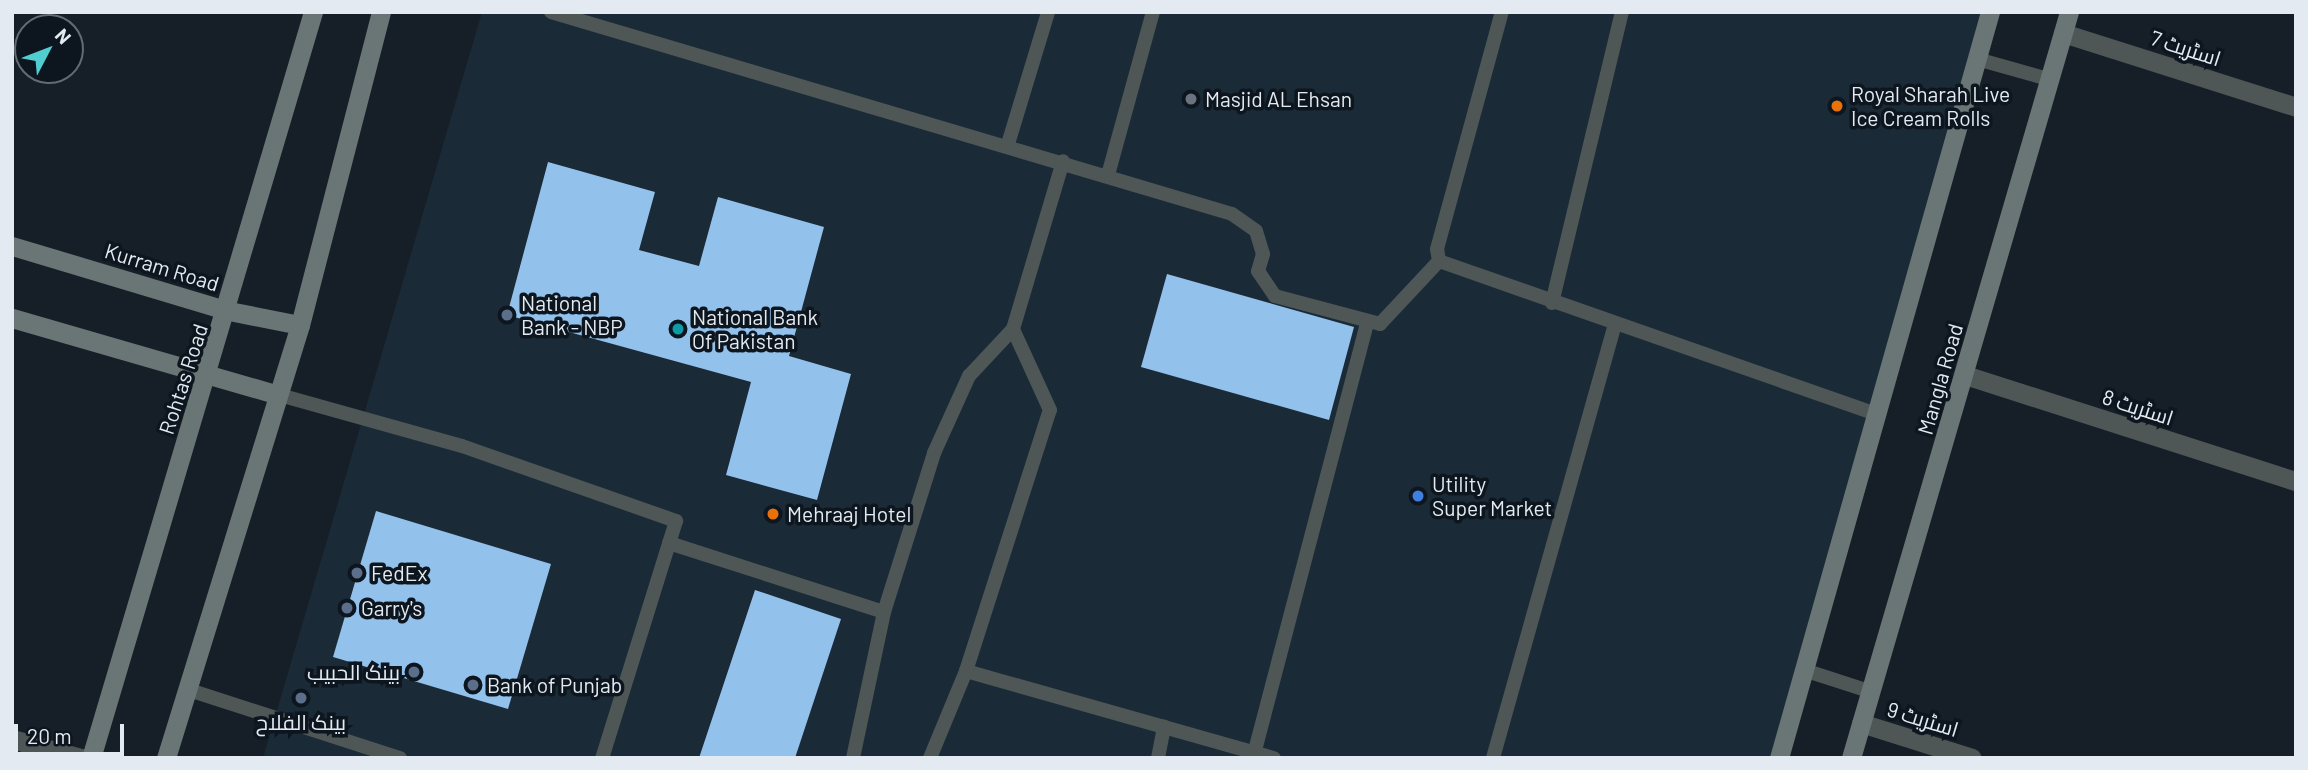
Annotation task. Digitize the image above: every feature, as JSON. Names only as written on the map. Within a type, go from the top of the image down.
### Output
[{"type":"main road","name":"Rohtas Road","points":[[91,758],[208,370],[229,311],[313,12]]},
{"type":"main road","points":[[166,758],[276,394],[300,325],[380,12]]},
{"type":"main road","points":[[1779,758],[1872,414],[1990,12]]},
{"type":"main road","name":"Mangla Road","points":[[1852,758],[2069,12]]},
{"type":"main road","name":"Kurram Road","points":[[12,246],[229,311],[300,325]]},
{"type":"main road","points":[[12,318],[208,370],[276,394]]},
{"type":"street","name":"اسٹریٹ 7","points":[[2063,33],[2296,107]]},
{"type":"street","name":"اسٹریٹ 8","points":[[1965,375],[2296,481]]},
{"type":"street","name":"اسٹریٹ 9","points":[[1861,723],[1972,758]]},
{"type":"street","points":[[12,739],[81,758]]},
{"type":"lane","points":[[551,12],[1008,144],[1232,214],[1255,231],[1263,254],[1258,271],[1275,296],[1367,322],[1391,318],[1439,261],[1437,249],[1503,12]]},
{"type":"lane","points":[[1008,144],[1048,12]]},
{"type":"lane","points":[[1108,175],[1153,12]]},
{"type":"lane","points":[[1552,303],[1622,12]]},
{"type":"lane","points":[[1977,59],[2048,79]]},
{"type":"lane","points":[[853,758],[884,612],[934,453],[964,387],[1013,329],[1063,162]]},
{"type":"lane","points":[[1439,261],[1872,414]]},
{"type":"lane","points":[[1254,755],[1367,322]]},
{"type":"lane","points":[[1493,758],[1615,324]]},
{"type":"lane","points":[[930,758],[966,671],[1049,410],[1013,329]]},
{"type":"lane","points":[[276,394],[462,446],[676,521],[602,758]]},
{"type":"lane","points":[[668,543],[884,612]]},
{"type":"lane","points":[[1804,670],[1871,692]]},
{"type":"lane","points":[[966,671],[1254,755],[1274,758]]},
{"type":"lane","points":[[186,689],[400,758]]},
{"type":"lane","points":[[1158,758],[1164,727]]},
{"type":"shaded area","points":[[482,12],[1984,12],[1772,758],[263,758]]},
{"type":"building","name":"National Bank Of Pakistan","points":[[548,162],[655,192],[639,250],[699,266],[718,197],[824,227],[789,356],[851,374],[817,500],[726,475],[751,382],[507,315]]},
{"type":"building","points":[[1167,274],[1354,327],[1329,420],[1141,367]]},
{"type":"building","points":[[376,511],[551,564],[508,709],[333,657]]},
{"type":"building","points":[[755,590],[841,619],[795,758],[699,758]]},
{"type":"place","name":"Masjid AL Ehsan","points":[[1191,99]]},
{"type":"place","name":"Royal Sharah Live Ice Cream Rolls","points":[[1837,106]]},
{"type":"place","name":"National Bank - NBP","points":[[507,315]]},
{"type":"place","name":"National Bank Of Pakistan","points":[[678,329]]},
{"type":"place","name":"Utility Super Market","points":[[1418,496]]},
{"type":"place","name":"Mehraaj Hotel","points":[[773,514]]},
{"type":"place","name":"FedEx","points":[[357,573]]},
{"type":"place","name":"Garry's","points":[[347,608]]},
{"type":"place","name":"بينک الحبيب","points":[[414,672]]},
{"type":"place","name":"Bank of Punjab","points":[[473,685]]},
{"type":"place","name":"بینک الفلاح","points":[[301,698]]}]
